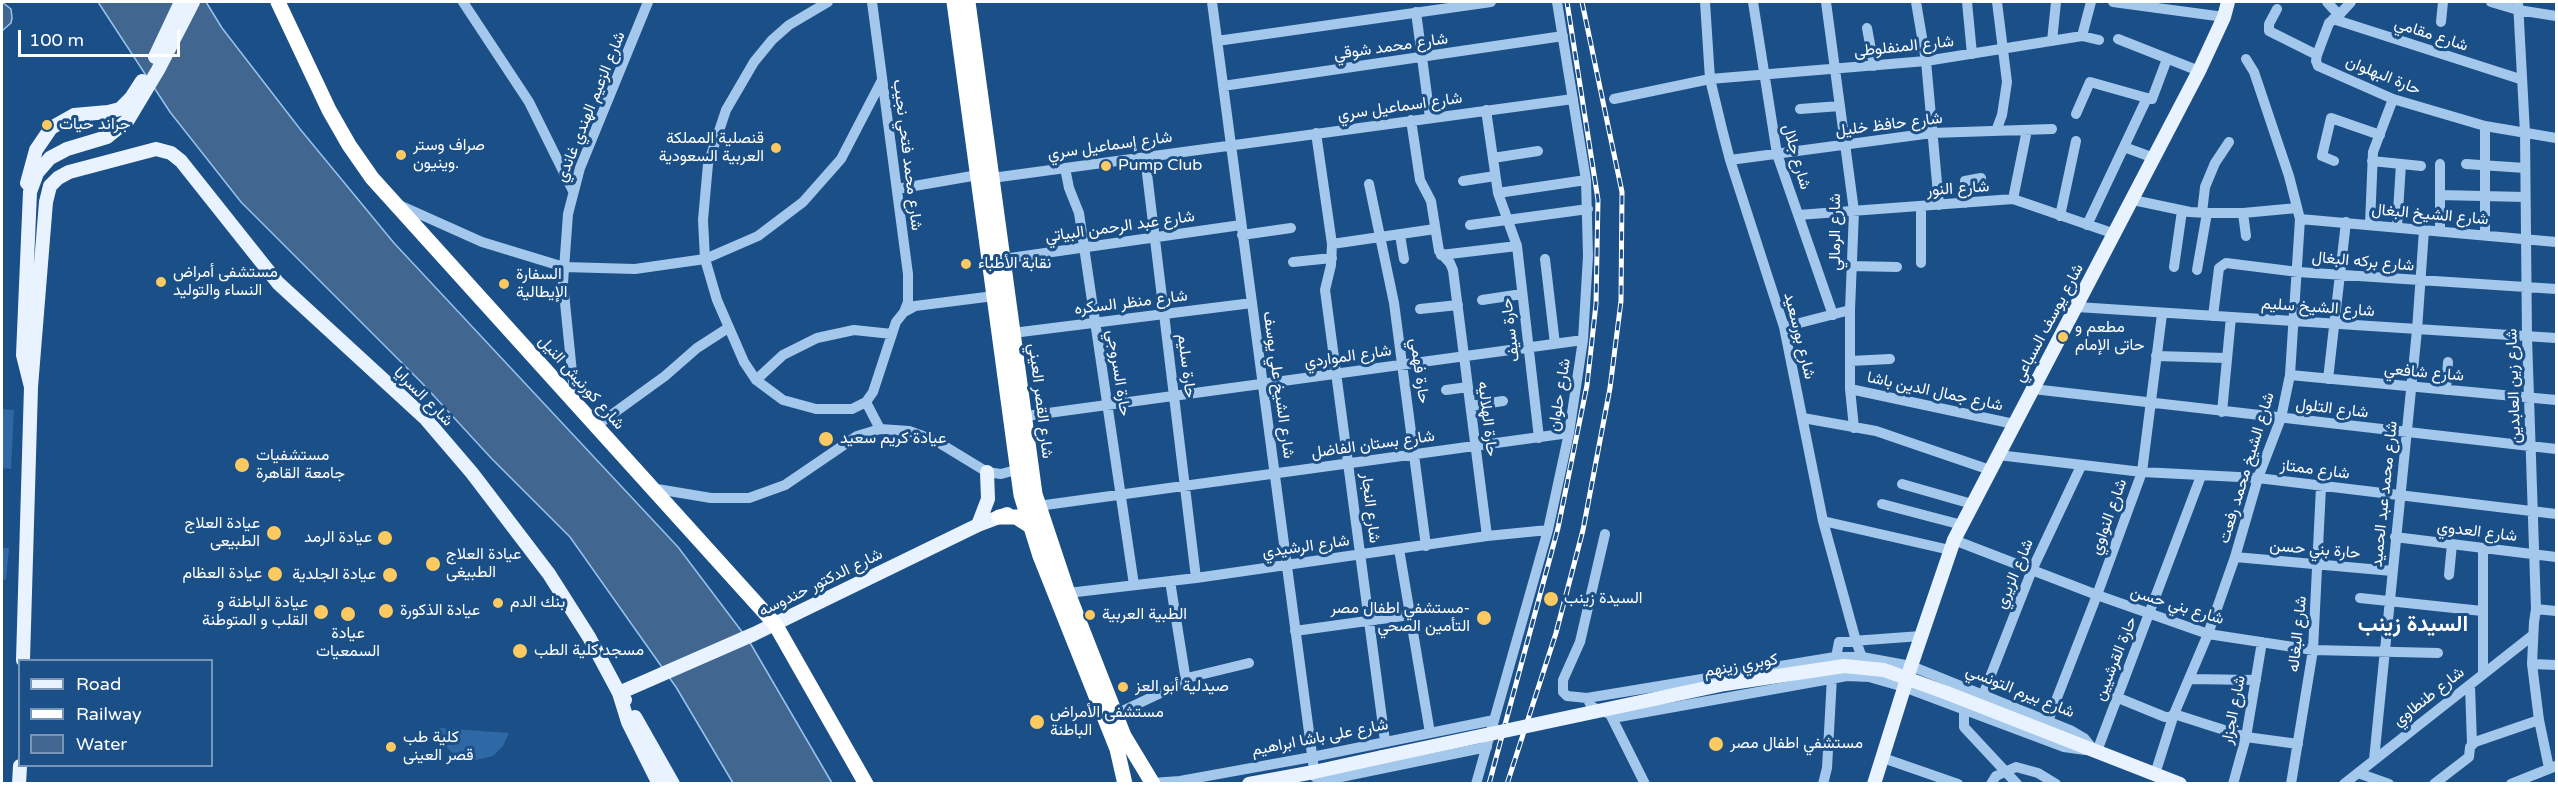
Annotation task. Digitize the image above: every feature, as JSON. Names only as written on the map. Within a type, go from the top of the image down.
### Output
[{"type":"highway","name":"شارع كورنيش النيل","points":[[278,2],[307,66],[349,145],[393,203],[651,488],[781,626],[866,783]]},
{"type":"highway","name":"شارع القصر العيني","points":[[954,2],[985,177],[1003,259],[1013,333],[1017,417],[1016,470],[1068,592],[1125,736],[1152,783]]},
{"type":"highway","name":"شارع القصر العيني","points":[[968,2],[994,296],[1017,417],[1032,480],[1030,526],[1117,749],[1125,783]]},
{"type":"highway","points":[[999,517],[1016,518],[1030,526]]},
{"type":"main road","points":[[23,355],[30,192],[37,173],[50,158],[68,149],[107,137],[128,120],[149,68],[181,2]]},
{"type":"main road","points":[[23,659],[31,387],[17,333],[25,201],[30,170],[40,142],[51,128],[66,118],[82,113],[120,109],[138,96],[193,2]]},
{"type":"main road","name":"شارع يوسف السباعي","points":[[1875,783],[1904,687],[1952,545],[2199,72],[2224,17],[2228,2]]},
{"type":"main road","points":[[104,112],[110,124],[107,137]]},
{"type":"main road","points":[[40,142],[41,153],[50,158]]},
{"type":"main road","name":"شارع السرايا","points":[[31,387],[46,202],[50,186],[69,172],[156,149],[171,153],[181,161],[278,283],[424,418],[472,473],[549,574],[599,653],[619,693],[673,783]]},
{"type":"main road","points":[[978,525],[988,499],[987,472]]},
{"type":"main road","name":"شارع الدكتور حندوسه","points":[[619,693],[754,634],[781,626],[978,525],[1031,508]]},
{"type":"main road","name":"كوبري زينهم","points":[[1382,757],[1725,684],[1844,666],[1884,670],[2095,751]]},
{"type":"main road","name":"شارع السرايا","points":[[619,693],[628,722],[658,783]]},
{"type":"main road","name":"شارع بيرم التونسي","points":[[2095,751],[2180,783]]},
{"type":"main road","name":"شارع على باشا ابراهيم","points":[[1249,783],[1382,757]]},
{"type":"main road","points":[[19,783],[20,767]]},
{"type":"street","points":[[463,2],[530,102],[573,191]]},
{"type":"street","name":"شارع الزعيم الهندي غاندي","points":[[576,403],[568,338],[564,267],[573,191],[589,144],[648,2]]},
{"type":"street","points":[[828,2],[807,12],[772,40],[744,77],[726,110],[713,146],[704,192],[705,259],[728,328],[756,380],[783,400],[807,408],[852,409],[866,402],[878,379],[896,322],[904,312],[915,306],[994,296]]},
{"type":"street","name":"شارع محمد فتحي نجيب","points":[[872,2],[908,274],[908,302],[904,312]]},
{"type":"street","name":"شارع الشيخ علي يوسف","points":[[1212,2],[1314,772]]},
{"type":"street","points":[[1217,41],[1491,2]]},
{"type":"street","name":"شارع حلوان","points":[[1476,783],[1548,530],[1569,434],[1583,340],[1588,256],[1586,180],[1557,2]]},
{"type":"street","name":"شارع بورسعيد","points":[[1705,2],[1710,79],[1730,160],[1784,327],[1823,521],[1856,641],[1869,677]]},
{"type":"street","name":"شارع جلال","points":[[1753,2],[1777,154],[1833,315]]},
{"type":"street","name":"شارع الرمالي","points":[[1826,2],[1854,211],[1850,310],[1850,389],[1854,428]]},
{"type":"street","points":[[1916,2],[1926,62],[1939,205]]},
{"type":"street","points":[[1967,2],[1972,54]]},
{"type":"street","points":[[1996,131],[2006,99],[2007,82],[1997,2]]},
{"type":"street","points":[[2052,41],[2056,2]]},
{"type":"street","points":[[2082,36],[2091,2]]},
{"type":"street","points":[[2118,2],[2224,17]]},
{"type":"street","points":[[2327,2],[2336,17]]},
{"type":"street","points":[[2317,55],[2329,23],[2352,2]]},
{"type":"street","points":[[2441,22],[2443,2]]},
{"type":"street","points":[[2491,2],[2556,16]]},
{"type":"street","name":"شارع زين العابدين","points":[[2518,6],[2520,79],[2525,133],[2527,337],[2535,555],[2536,609],[2532,664],[2539,720],[2553,767]]},
{"type":"street","name":"حارة البهلوان","points":[[2277,9],[2269,24],[2269,31],[2317,55],[2318,66],[2393,99],[2485,126],[2556,138]]},
{"type":"street","points":[[1416,12],[1430,118]]},
{"type":"street","name":"شارع مقامي","points":[[2336,17],[2520,79]]},
{"type":"street","points":[[1867,28],[1874,66]]},
{"type":"street","name":"شارع محمد شوقي","points":[[1223,86],[1563,36]]},
{"type":"street","name":"شارع المنفلوطى","points":[[1614,99],[1710,79],[1926,62],[2082,36],[2099,40]]},
{"type":"street","points":[[2118,39],[2199,72]]},
{"type":"street","points":[[2076,114],[2090,82],[2152,99],[2167,59]]},
{"type":"street","name":"شارع الشيخ محمد رفعت","points":[[2155,774],[2174,714],[2208,634],[2235,557],[2258,478],[2281,418],[2289,375],[2300,219],[2254,72],[2246,59]]},
{"type":"street","points":[[393,203],[482,242],[564,267],[635,269],[705,259],[758,236],[804,202],[841,159],[882,80]]},
{"type":"street","points":[[2087,225],[2147,98]]},
{"type":"street","name":"شارع اسماعيل سري","points":[[1232,145],[1573,99]]},
{"type":"street","points":[[2370,224],[2372,161],[2393,99]]},
{"type":"street","points":[[1800,109],[1840,106]]},
{"type":"street","name":"حارة سيف","points":[[1486,110],[1498,193],[1516,246],[1539,438]]},
{"type":"street","points":[[2334,160],[2322,154],[2331,118],[2380,135]]},
{"type":"street","name":"حارة الهلاليه","points":[[1411,120],[1420,180],[1431,201],[1441,255],[1452,266],[1487,536]]},
{"type":"street","points":[[2485,126],[2485,235]]},
{"type":"street","name":"شارع حافظ خليل","points":[[1730,160],[1932,133],[2052,129]]},
{"type":"street","points":[[2013,200],[2028,130]]},
{"type":"street","name":"شارع النجار","points":[[1316,134],[1332,244],[1332,258],[1325,290],[1338,373],[1385,741]]},
{"type":"street","points":[[2060,216],[2076,141]]},
{"type":"street","points":[[2197,270],[2205,187],[2214,163],[2229,142]]},
{"type":"street","name":"شارع إسماعيل سري","points":[[897,189],[1232,145]]},
{"type":"street","points":[[2124,147],[2154,158]]},
{"type":"street","points":[[1493,158],[1538,151]]},
{"type":"street","name":"حارة سليم","points":[[1145,157],[1196,578]]},
{"type":"street","points":[[2372,161],[2421,166]]},
{"type":"street","points":[[2397,227],[2402,164]]},
{"type":"street","points":[[2440,164],[2440,231]]},
{"type":"street","points":[[2466,164],[2525,168]]},
{"type":"street","name":"حارة السروجي","points":[[1065,168],[1071,195],[1079,213],[1134,585]]},
{"type":"street","points":[[1463,181],[1495,176]]},
{"type":"street","points":[[1965,203],[1965,181],[1982,178]]},
{"type":"street","points":[[1498,193],[1586,180]]},
{"type":"street","name":"حارة فهمي","points":[[1369,184],[1392,293],[1426,546]]},
{"type":"street","points":[[2440,195],[2525,197]]},
{"type":"street","name":"شارع النور","points":[[1798,215],[2013,200],[2115,234]]},
{"type":"street","points":[[2133,200],[2182,211],[2204,213],[2242,213],[2297,208]]},
{"type":"street","points":[[1921,206],[1921,263]]},
{"type":"street","points":[[1470,225],[1588,209]]},
{"type":"street","points":[[2174,267],[2182,211]]},
{"type":"street","points":[[2242,213],[2246,236]]},
{"type":"street","name":"شارع الشيخ البغال","points":[[2300,219],[2556,242]]},
{"type":"street","points":[[2328,379],[2346,222]]},
{"type":"street","name":"شارع عبد الرحمن البياتي","points":[[1003,259],[1155,237],[1291,228]]},
{"type":"street","points":[[1332,244],[1435,230]]},
{"type":"street","name":"شارع محمد عبد الحميد","points":[[2374,760],[2417,330],[2424,230]]},
{"type":"street","points":[[1400,235],[1404,259]]},
{"type":"street","points":[[1441,255],[1516,246]]},
{"type":"street","points":[[1293,262],[1332,258]]},
{"type":"street","points":[[1545,259],[1556,344]]},
{"type":"street","name":"شارع بركه البغال","points":[[2213,316],[2219,268],[2223,263],[2421,282],[2556,290]]},
{"type":"street","points":[[1851,266],[1897,267]]},
{"type":"street","points":[[1482,300],[1522,294]]},
{"type":"street","name":"شارع منظر السكره","points":[[1013,333],[1252,303]]},
{"type":"street","points":[[1420,309],[1458,305]]},
{"type":"street","name":"شارع الشيخ سليم","points":[[2076,307],[2556,338]]},
{"type":"street","points":[[1784,327],[1850,310]]},
{"type":"street","name":"شارع النواوي","points":[[2048,722],[2142,472],[2162,314]]},
{"type":"street","points":[[2222,412],[2231,317]]},
{"type":"street","points":[[596,426],[665,376],[697,348],[728,328]]},
{"type":"street","points":[[756,380],[783,355],[817,338],[854,330],[892,334]]},
{"type":"street","name":"شارع المواردي","points":[[1017,417],[1583,340]]},
{"type":"street","points":[[2156,356],[2226,358]]},
{"type":"street","points":[[1850,361],[1890,359]]},
{"type":"street","points":[[2446,390],[2448,362]]},
{"type":"street","name":"شارع شافعي","points":[[2289,375],[2556,400]]},
{"type":"street","points":[[1446,390],[1468,387]]},
{"type":"street","name":"شارع جمال الدين باشا","points":[[1850,389],[2014,424]]},
{"type":"street","name":"شارع التلول","points":[[2033,389],[2406,434],[2556,449]]},
{"type":"street","points":[[1471,406],[1503,401]]},
{"type":"street","points":[[866,402],[880,429]]},
{"type":"street","points":[[1803,418],[1887,434],[1990,470]]},
{"type":"street","points":[[651,488],[711,498],[749,498],[785,485],[857,436],[880,429],[902,430],[923,436],[941,444],[987,472],[1001,474],[1016,470]]},
{"type":"street","name":"شارع بستان الفاضل","points":[[1031,508],[1569,434]]},
{"type":"street","name":"شارع ممتاز","points":[[1998,454],[2142,472],[2258,478],[2556,514]]},
{"type":"street","name":"شارع الزيري","points":[[1983,695],[2032,570],[2081,466]]},
{"type":"street","name":"حارة القرشيين","points":[[2095,751],[2202,476]]},
{"type":"street","points":[[1902,484],[1972,504]]},
{"type":"street","name":"شارع البغاله","points":[[2291,783],[2313,650],[2319,566],[2321,487]]},
{"type":"street","points":[[1882,504],[1962,525]]},
{"type":"street","name":"شارع بني حسن","points":[[1823,521],[1952,545],[2032,570],[2208,634],[2313,650],[2438,653]]},
{"type":"street","name":"شارع الرشيدي","points":[[1068,592],[1196,578],[1487,536],[1548,530]]},
{"type":"street","points":[[1605,534],[1580,642],[1562,687],[1567,696],[1587,698],[1593,707],[1606,711],[1613,718],[1645,783]]},
{"type":"street","name":"شارع العدوي","points":[[2395,537],[2556,557]]},
{"type":"street","points":[[2449,576],[2452,544]]},
{"type":"street","points":[[2483,548],[2483,674]]},
{"type":"street","points":[[1400,549],[1430,733]]},
{"type":"street","name":"حارة بني حسن","points":[[2235,557],[2392,571]]},
{"type":"street","points":[[1116,714],[1186,681],[1170,581]]},
{"type":"street","points":[[2360,598],[2482,611]]},
{"type":"street","points":[[2536,609],[2556,611]]},
{"type":"street","points":[[1295,631],[1410,615]]},
{"type":"street","name":"شارع طنطاوي","points":[[2344,783],[2533,635]]},
{"type":"street","points":[[1823,783],[1827,768],[1832,677],[1839,642],[1921,636]]},
{"type":"street","name":"شارع الجزار","points":[[2233,783],[2246,737],[2262,642]]},
{"type":"street","name":"شارع بيرم التونسي","points":[[1587,698],[1835,657],[1862,657],[1911,666],[1983,695],[2079,735],[2095,751]]},
{"type":"street","points":[[1186,678],[1249,663]]},
{"type":"street","points":[[2532,664],[2556,666]]},
{"type":"street","name":"شارع بيرم التونسي","points":[[1613,718],[1832,677],[1869,677],[1904,687],[2064,747],[2095,751]]},
{"type":"street","points":[[2188,679],[2256,680]]},
{"type":"street","points":[[2434,783],[2469,757],[2472,744],[2470,685]]},
{"type":"street","points":[[2116,697],[2165,717],[2174,714],[2246,737],[2298,744]]},
{"type":"street","points":[[1964,709],[1964,726],[2017,783]]},
{"type":"street","name":"شارع على باشا ابراهيم","points":[[1152,783],[1180,781],[1312,757],[1494,720]]},
{"type":"street","points":[[2472,744],[2539,720]]},
{"type":"street","name":"شارع على باشا ابراهيم","points":[[1314,772],[1317,779],[1321,780],[1487,747]]},
{"type":"street","points":[[1883,758],[1943,781],[1958,783]]},
{"type":"street","points":[[2511,783],[2553,767]]},
{"type":"street","points":[[1991,783],[1996,776],[2023,768],[2056,783]]},
{"type":"street","points":[[2358,773],[2389,783]]},
{"type":"shaded area","points":[[2,409],[14,410],[11,469],[2,468]]},
{"type":"shaded area","points":[[2,548],[9,548],[6,580],[2,579]]},
{"type":"shaded area","points":[[439,728],[509,733],[503,746],[493,756],[472,761],[452,753],[443,742]]},
{"type":"water","points":[[2,2],[11,9],[12,18],[11,23],[2,31]]},
{"type":"water","points":[[98,2],[206,2],[222,28],[300,129],[394,243],[678,547],[749,641],[832,783],[733,783],[676,687],[570,537],[492,459],[422,383],[241,202],[170,112]]},
{"type":"railway","points":[[1489,784],[1558,528],[1587,385],[1596,304],[1598,200],[1567,2]]},
{"type":"railway","points":[[1507,784],[1556,633],[1583,530],[1610,388],[1621,301],[1622,192],[1582,2]]},
{"type":"place","name":"جراند حيات","points":[[47,125]]},
{"type":"place","name":"قنصلية المملكة العربية السعودية","points":[[776,148]]},
{"type":"place","name":"صراف وستر وينيون.","points":[[401,155]]},
{"type":"place","name":"Pump Club","points":[[1106,166]]},
{"type":"place","name":"نقابة الأطباء","points":[[966,264]]},
{"type":"place","name":"مستشفى أمراض النساء والتوليد","points":[[161,282]]},
{"type":"place","name":"السفارة الإيطالية","points":[[504,284]]},
{"type":"place","name":"مطعم و حاتى الإمام","points":[[2063,337]]},
{"type":"place","name":"عيادة كريم سعيد","points":[[826,439]]},
{"type":"place","name":"مستشفيات جامعة القاهرة","points":[[242,465]]},
{"type":"place","name":"عيادة العلاج الطبيعى","points":[[274,533]]},
{"type":"place","name":"عيادة الرمد","points":[[385,538]]},
{"type":"place","name":"عيادة العلاج الطبيغى","points":[[433,564]]},
{"type":"place","name":"عيادة العظام","points":[[275,574]]},
{"type":"place","name":"عيادة الجلدية","points":[[390,575]]},
{"type":"place","name":"السيدة زينب","points":[[1551,599]]},
{"type":"place","name":"بنك الدم","points":[[498,603]]},
{"type":"place","name":"عيادة الذكورة","points":[[386,611]]},
{"type":"place","name":"عيادة الباطنة و القلب و المتوطنة","points":[[321,612]]},
{"type":"place","name":"عيادة السمعيات","points":[[348,614]]},
{"type":"place","name":"الطبية العربية","points":[[1090,615]]},
{"type":"place","name":"مستشفي اطفال مصر- التأمين الصحي","points":[[1484,618]]},
{"type":"place","name":"مسجد كلية الطب","points":[[520,651]]},
{"type":"place","name":"صيدلية أبو العز","points":[[1123,687]]},
{"type":"place","name":"مستشفى الأمراض الباطنة","points":[[1037,722]]},
{"type":"place","name":"مستشفي اطفال مصر","points":[[1716,744]]},
{"type":"place","name":"كلية طب قصر العينى","points":[[391,747]]},
{"type":"district","name":"السيدة زينب","points":[[2413,625]]}]
